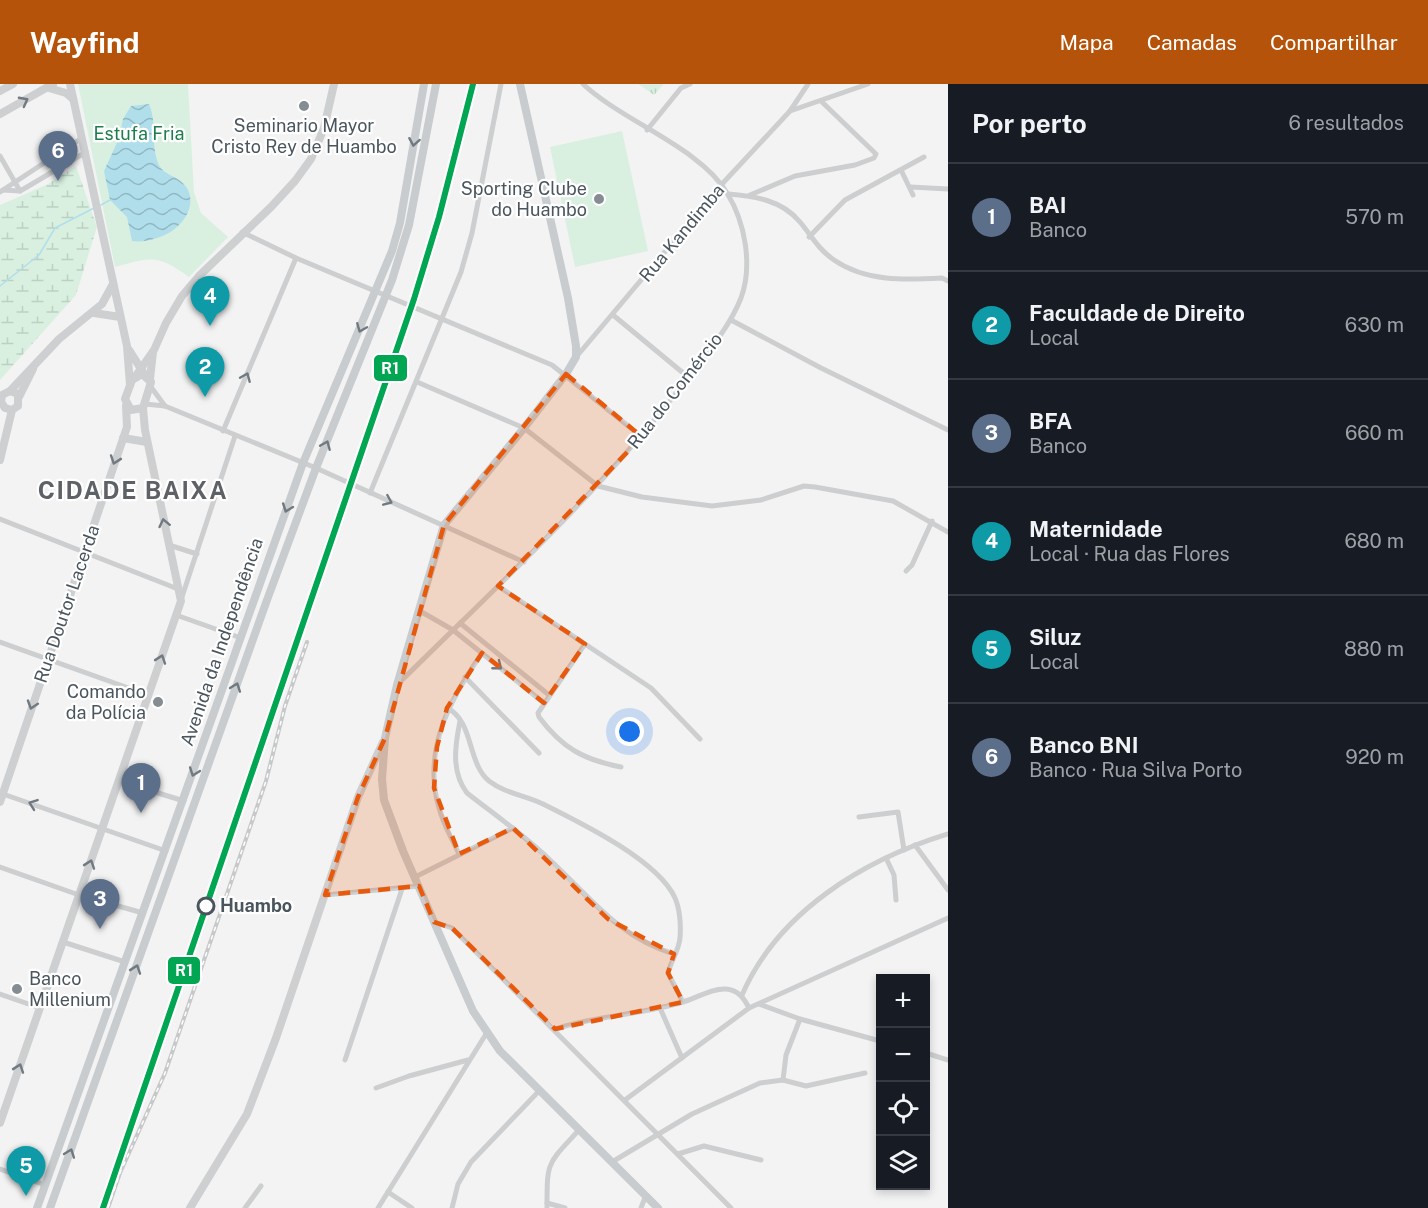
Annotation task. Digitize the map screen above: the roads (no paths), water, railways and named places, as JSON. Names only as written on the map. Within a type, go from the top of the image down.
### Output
[{"type":"main road","points":[[0,92],[13,84]]},
{"type":"main road","name":"Rua Doutor Lacerda","points":[[70,84],[114,283],[126,346],[130,385]]},
{"type":"main road","points":[[0,1123],[181,601],[147,442],[144,406],[147,377],[154,350],[182,296],[242,232],[295,181],[311,159],[324,128],[334,84]]},
{"type":"main road","name":"Avenida da Independência","points":[[37,1208],[184,801],[276,536],[303,463],[376,291],[400,222],[424,84]]},
{"type":"main road","name":"Avenida da Independência","points":[[50,1208],[285,551],[316,468],[387,296],[409,225],[436,84]]},
{"type":"main road","points":[[520,84],[568,298],[576,357],[566,374],[524,428],[444,525],[397,685],[385,738],[382,779],[384,800],[434,922],[486,1034],[658,1208]]},
{"type":"main road","points":[[0,114],[51,86],[73,99]]},
{"type":"main road","points":[[0,460],[5,409],[1,399],[38,360],[94,313],[107,299],[114,283]]},
{"type":"main road","points":[[94,313],[120,317]]},
{"type":"main road","name":"Rua Doutor Lacerda","points":[[126,346],[147,377]]},
{"type":"main road","points":[[147,377],[154,350]]},
{"type":"main road","points":[[5,409],[18,406],[19,397],[38,360]]},
{"type":"main road","name":"Rua Doutor Lacerda","points":[[2,798],[123,438],[127,424],[126,404],[130,385],[134,377],[147,377]]},
{"type":"main road","points":[[339,381],[351,385]]},
{"type":"main road","points":[[10,391],[19,397]]},
{"type":"main road","points":[[126,404],[131,410],[144,406]]},
{"type":"main road","points":[[123,438],[147,442]]},
{"type":"main road","points":[[276,536],[289,541]]},
{"type":"main road","points":[[273,547],[285,551]]},
{"type":"main road","points":[[214,716],[225,719]]},
{"type":"main road","points":[[190,1208],[247,1114],[276,1038],[358,797],[385,738]]},
{"type":"main road","points":[[155,882],[166,886]]},
{"type":"main road","points":[[105,1018],[118,1022]]},
{"type":"main road","points":[[65,1131],[77,1135]]},
{"type":"street","points":[[370,493],[461,272],[472,232],[501,84]]},
{"type":"street","name":"Rua do Comércio","points":[[397,685],[524,562],[642,437],[731,320],[744,289],[746,258],[741,224],[722,184],[706,169],[583,84]]},
{"type":"street","points":[[647,130],[681,88],[690,84]]},
{"type":"street","name":"Rua Kandimba","points":[[576,357],[722,184],[790,111],[808,84]]},
{"type":"street","points":[[790,111],[822,102],[868,84]]},
{"type":"street","points":[[749,195],[795,176],[855,165],[874,158],[876,154],[822,102]]},
{"type":"street","points":[[1,191],[82,138]]},
{"type":"street","points":[[1,191],[20,190],[86,152]]},
{"type":"street","points":[[0,156],[20,190]]},
{"type":"street","points":[[809,237],[845,200],[924,157]]},
{"type":"street","points":[[901,170],[913,195]]},
{"type":"street","points":[[911,187],[948,189]]},
{"type":"street","points":[[728,194],[749,195],[773,202],[785,209],[800,222],[809,237],[836,261],[891,280],[942,279],[948,281]]},
{"type":"street","points":[[242,232],[296,258],[443,317],[552,365],[642,437]]},
{"type":"street","points":[[223,431],[296,258]]},
{"type":"street","points":[[613,315],[688,377]]},
{"type":"street","points":[[731,320],[821,368],[948,430]]},
{"type":"street","points":[[147,377],[165,406]]},
{"type":"street","points":[[417,382],[524,428],[598,486],[642,497],[712,506],[761,500],[804,486],[893,501],[948,531]]},
{"type":"street","points":[[144,406],[165,406],[316,468],[524,562]]},
{"type":"street","points":[[181,601],[235,436]]},
{"type":"street","points":[[0,519],[178,589]]},
{"type":"street","points":[[906,572],[912,565],[932,521]]},
{"type":"street","points":[[169,544],[197,554]]},
{"type":"street","points":[[498,586],[651,688],[700,739]]},
{"type":"street","points":[[420,611],[453,630],[544,703]]},
{"type":"street","points":[[176,615],[241,638]]},
{"type":"street","points":[[460,623],[549,695]]},
{"type":"street","points":[[0,642],[148,695]]},
{"type":"street","points":[[585,644],[549,695],[538,713],[539,717],[572,750],[587,759],[621,767]]},
{"type":"street","points":[[459,854],[439,810],[434,788],[437,747],[447,708],[482,653]]},
{"type":"street","points":[[465,677],[539,753]]},
{"type":"street","points":[[447,708],[461,720],[484,777],[513,795],[542,804],[590,828],[643,863],[671,892],[678,911],[680,936],[668,973],[682,1002]]},
{"type":"street","points":[[461,720],[455,766],[459,783],[467,793],[550,859],[608,919],[652,946],[674,954]]},
{"type":"street","points":[[119,780],[184,801]]},
{"type":"street","points":[[2,798],[166,851]]},
{"type":"street","points":[[859,818],[898,813],[904,850]]},
{"type":"street","points":[[415,878],[513,828]]},
{"type":"street","points":[[742,996],[771,948],[800,913],[857,874],[886,858],[948,834]]},
{"type":"street","points":[[915,845],[948,890]]},
{"type":"street","points":[[886,858],[894,875],[896,900]]},
{"type":"street","points":[[0,867],[79,896],[143,913]]},
{"type":"street","points":[[325,895],[419,886]]},
{"type":"street","points":[[345,1060],[402,889]]},
{"type":"street","points":[[625,1100],[749,1008],[948,918]]},
{"type":"street","points":[[434,922],[452,928],[731,1208]]},
{"type":"street","points":[[941,922],[948,928]]},
{"type":"street","points":[[63,942],[125,962]]},
{"type":"street","points":[[555,1029],[660,1008],[719,989],[734,991],[742,996],[749,1008]]},
{"type":"street","points":[[0,994],[40,1008]]},
{"type":"street","points":[[759,1004],[800,1019],[876,1040]]},
{"type":"street","points":[[660,1008],[682,1058]]},
{"type":"street","points":[[783,1080],[786,1055],[800,1019]]},
{"type":"street","points":[[378,1208],[486,1034]]},
{"type":"street","points":[[930,1054],[948,1060]]},
{"type":"street","points":[[376,1088],[409,1076],[468,1060]]},
{"type":"street","points":[[612,1162],[658,1133],[723,1098],[760,1083],[783,1080],[806,1086],[865,1073]]},
{"type":"street","points":[[452,1208],[458,1184],[471,1162],[540,1090]]},
{"type":"street","points":[[565,1208],[547,1205],[546,1176],[548,1167],[579,1130]]},
{"type":"street","points":[[678,1155],[704,1146],[761,1160]]},
{"type":"street","points":[[0,1169],[45,1185]]},
{"type":"street","points":[[245,1208],[261,1186]]},
{"type":"street","points":[[388,1192],[411,1208]]},
{"type":"street","points":[[641,1208],[646,1195]]},
{"type":"water","points":[[149,104],[153,118],[154,146],[158,164],[188,190],[190,205],[184,219],[172,231],[152,239],[132,241],[127,217],[110,200],[104,171],[119,138],[123,119],[131,106]]},
{"type":"waterway","points":[[101,205],[110,200]]},
{"type":"waterway","points":[[0,286],[39,255],[55,228],[94,208]]},
{"type":"railway","points":[[108,1208],[120,1173],[165,1073],[266,781],[285,706],[307,642]]},
{"type":"place","name":"Seminario Mayor Cristo Rey de Huambo","points":[[304,106]]},
{"type":"place","name":"Banco BNI","points":[[58,181]]},
{"type":"place","name":"Sporting Clube do Huambo","points":[[599,199]]},
{"type":"place","name":"Maternidade","points":[[210,326]]},
{"type":"place","name":"Faculdade de Direito","points":[[205,397]]},
{"type":"place","name":"Comando da Polícia","points":[[158,702]]},
{"type":"place","name":"BAI","points":[[141,813]]},
{"type":"place","name":"Huambo","points":[[206,906]]},
{"type":"place","name":"BFA","points":[[100,929]]},
{"type":"place","name":"Banco Millenium","points":[[17,989]]},
{"type":"place","name":"Siluz","points":[[26,1196]]},
{"type":"district","name":"CIDADE BAIXA","points":[[133,491]]},
{"type":"park label","name":"Estufa Fria","points":[[139,134]]}]
